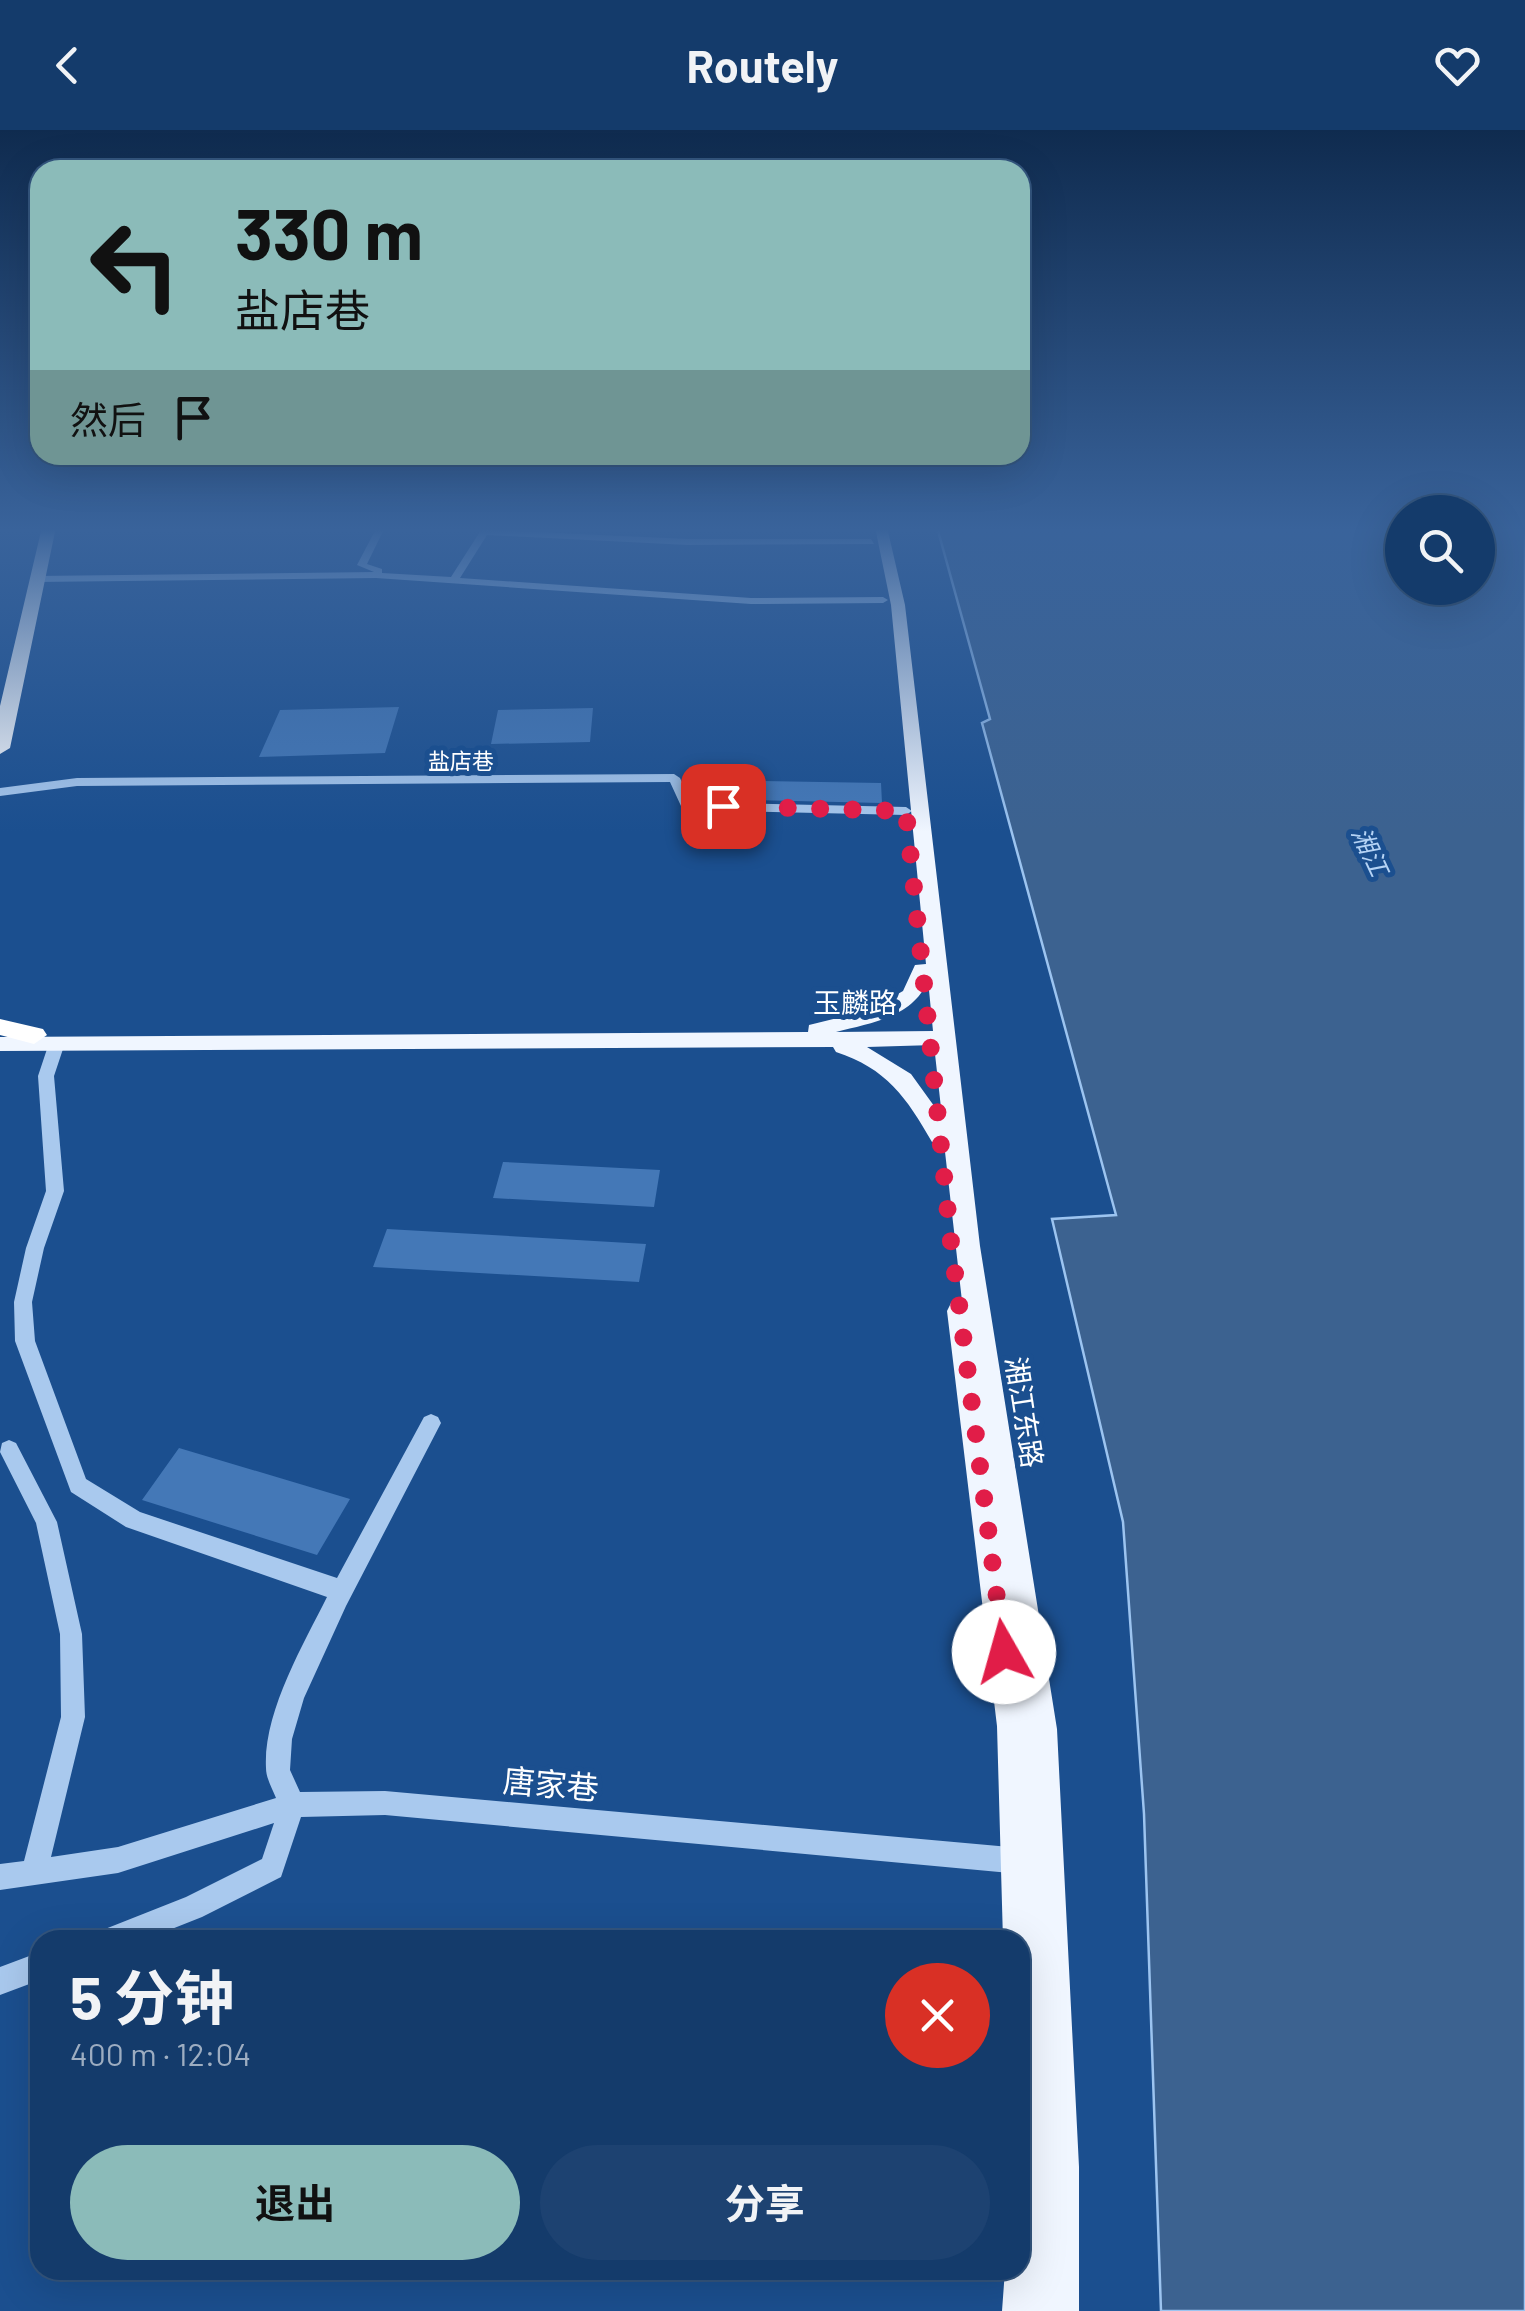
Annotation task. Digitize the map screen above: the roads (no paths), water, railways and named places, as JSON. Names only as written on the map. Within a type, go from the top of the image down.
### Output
[{"type":"highway","points":[[0,663],[8,629]]},
{"type":"highway","points":[[0,748],[25,629]]},
{"type":"highway","points":[[0,1027],[40,1041]]},
{"type":"highway","points":[[0,1052],[40,1041]]},
{"type":"main road","name":"湘江东路","points":[[886,629],[922,970],[1040,1728],[1032,1862],[1030,2185]]},
{"type":"main road","name":"湘江东路","points":[[900,629],[940,1136],[1032,1862],[1058,2168],[1056,2311]]},
{"type":"main road","points":[[808,1036],[912,996],[922,970]]},
{"type":"main road","name":"玉麟路","points":[[0,1035],[40,1041]]},
{"type":"main road","name":"玉麟路","points":[[0,1044],[934,1035]]},
{"type":"main road","points":[[808,1036],[867,1052],[900,1072],[923,1101],[940,1136]]},
{"type":"main road","name":"湘江东路","points":[[1025,2311],[1026,2280]]},
{"type":"street","name":"盐店巷","points":[[0,792],[76,782],[674,778],[686,806],[906,811]]},
{"type":"street","points":[[40,1041],[56,1191],[36,1248],[24,1302],[25,1341],[78,1485],[134,1520],[342,1591]]},
{"type":"street","points":[[135,1930],[193,1908],[272,1868],[293,1805],[278,1768],[281,1726],[342,1591],[411,1469],[431,1423]]},
{"type":"street","points":[[8,1449],[46,1522],[72,1634],[73,1717],[34,1872]]},
{"type":"street","name":"唐家巷","points":[[0,1876],[118,1860],[293,1805],[385,1803],[1032,1862]]},
{"type":"street","points":[[0,1981],[30,1970]]},
{"type":"water","name":"湘江","points":[[965,629],[1525,629],[1525,2311],[1161,2311],[1144,1814],[1123,1522],[1052,1219],[1116,1215],[982,723],[990,719]]}]
